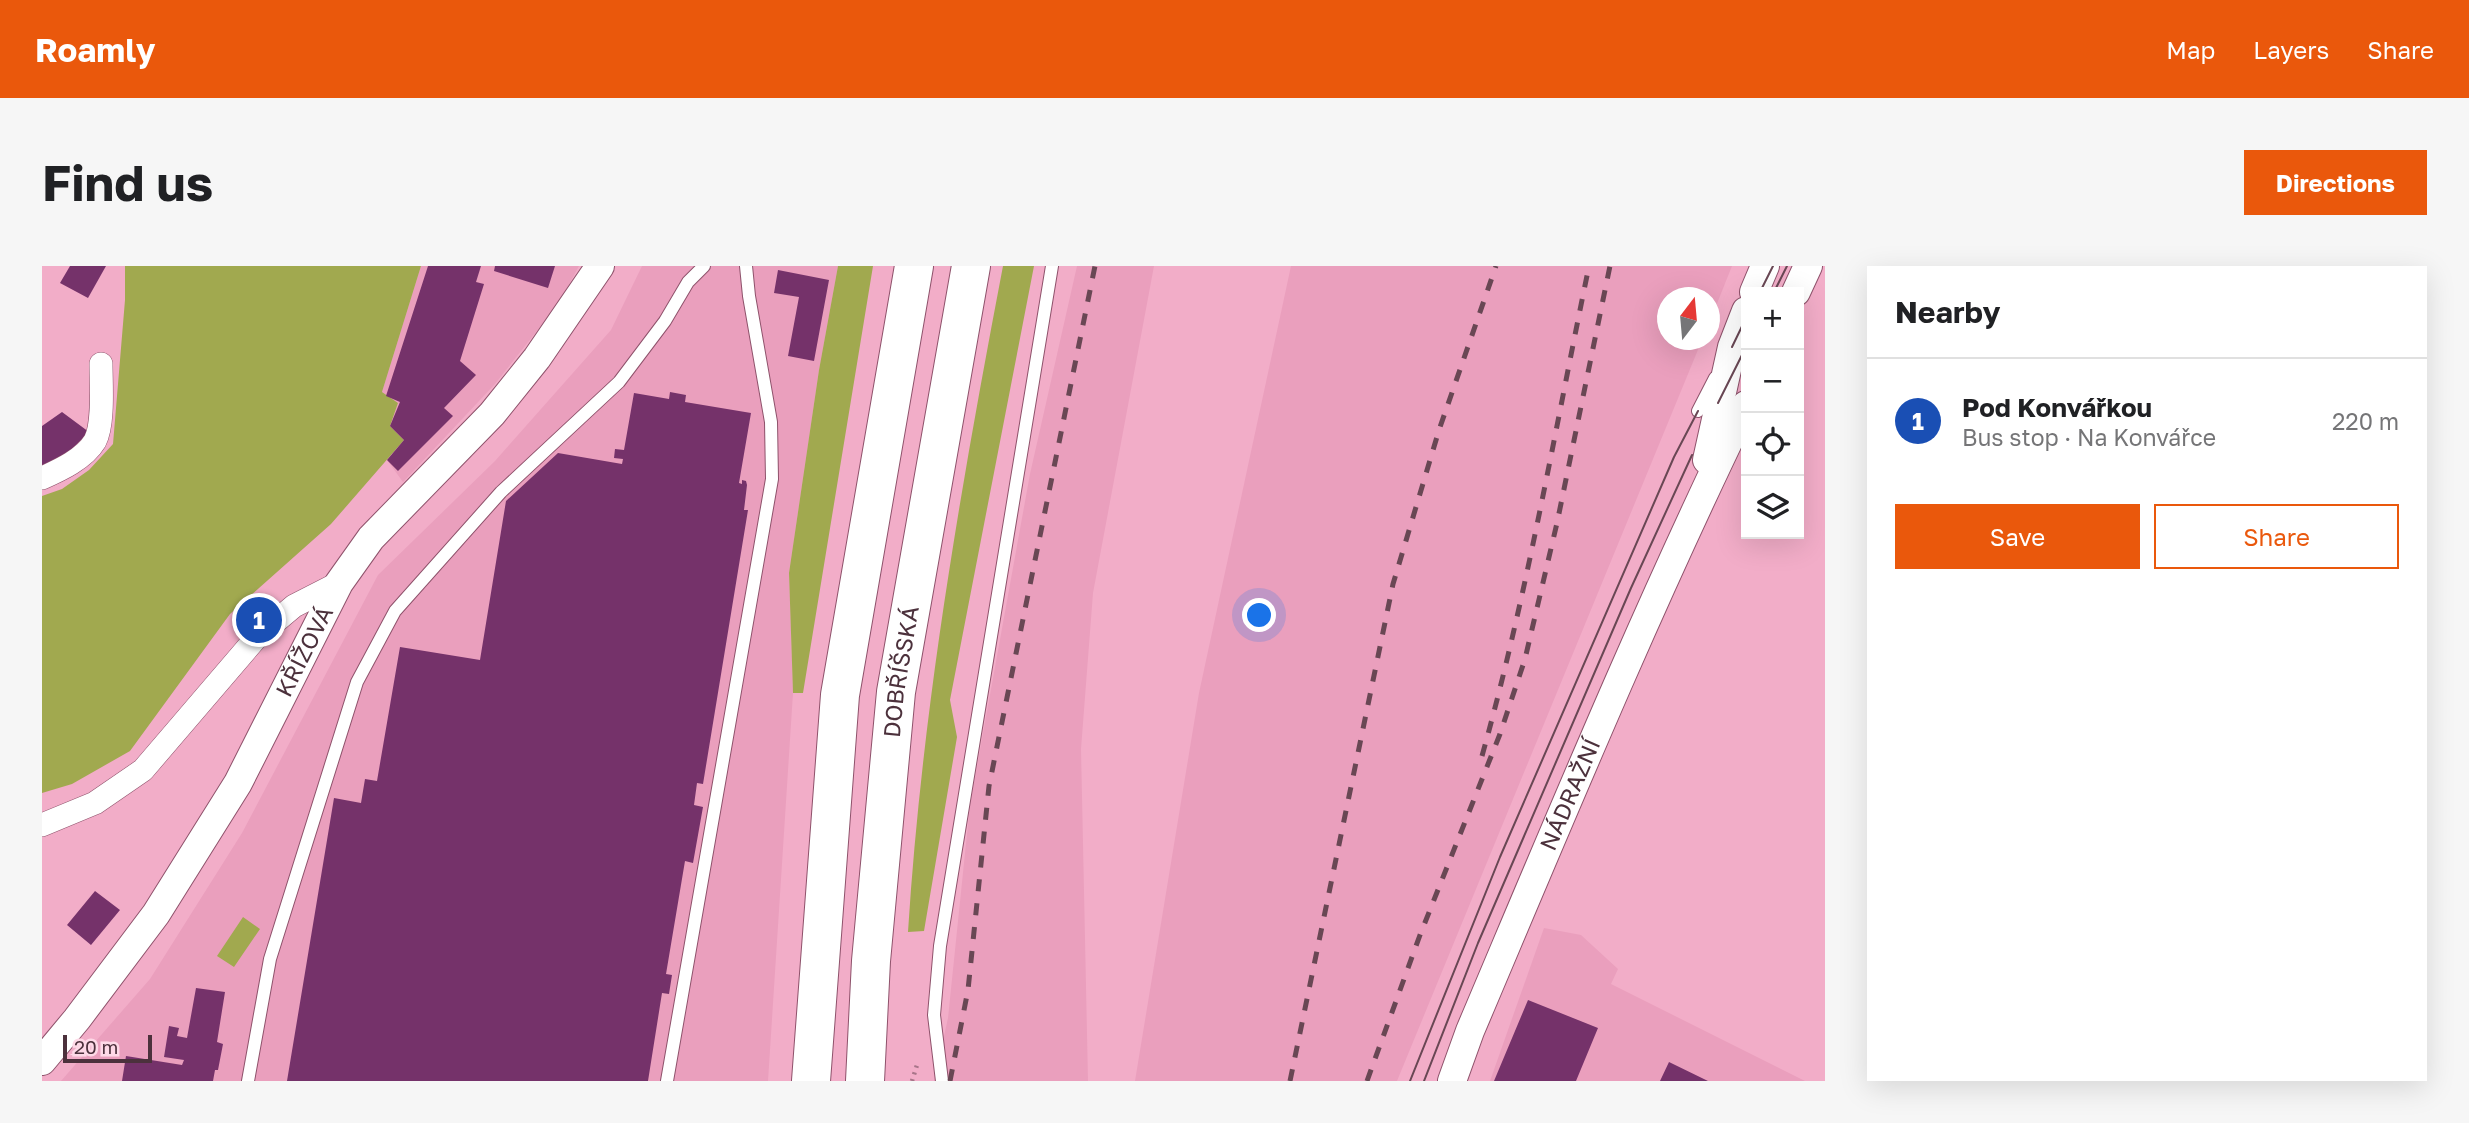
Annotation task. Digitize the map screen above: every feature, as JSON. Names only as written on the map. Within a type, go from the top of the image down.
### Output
[{"type":"highway","points":[[811,1081],[840,695],[914,266]]},
{"type":"highway","name":"DOBŘÍŠSKÁ","points":[[865,1081],[871,961],[896,692],[971,266]]},
{"type":"street","name":"KŘÍŽOVÁ","points":[[42,1061],[156,914],[238,783],[339,583],[371,538],[492,414],[537,358],[600,266]]},
{"type":"street","points":[[1756,287],[1765,266]]},
{"type":"street","points":[[1798,287],[1808,266]]},
{"type":"street","name":"NÁDRAŽNÍ","points":[[1694,510],[1710,448],[1708,407],[1741,324]]},
{"type":"street","points":[[42,478],[75,461],[95,440],[100,422],[101,364]]},
{"type":"street","name":"NÁDRAŽNÍ","points":[[1452,1081],[1470,1031],[1637,638],[1694,510],[1742,413]]},
{"type":"street","points":[[42,825],[95,803],[143,770],[256,638],[293,606],[339,583]]},
{"type":"lane","points":[[248,1081],[270,960],[357,682],[396,611],[501,492],[619,382],[674,306],[688,282],[704,266]]},
{"type":"lane","points":[[667,1081],[772,479],[771,422],[746,266]]},
{"type":"lane","points":[[942,1081],[934,1014],[940,946],[1052,266]]},
{"type":"lane","points":[[1697,444],[1708,407]]},
{"type":"shaded area","points":[[421,266],[579,266],[559,303],[495,384],[403,482],[387,460],[404,440],[390,426],[398,403],[382,392]]},
{"type":"shaded area","points":[[642,266],[838,266],[819,370],[789,573],[793,693],[768,1081],[61,1081],[150,979],[242,833],[378,575],[495,461],[611,330]]},
{"type":"shaded area","points":[[1077,266],[1154,266],[1093,593],[1081,749],[1088,1081],[934,1081],[948,1018],[970,805],[1030,474]]},
{"type":"shaded area","points":[[1291,266],[1732,266],[1720,296],[1720,287],[1657,287],[1657,350],[1698,350],[1397,1081],[1135,1081],[1199,693]]},
{"type":"shaded area","points":[[1544,928],[1581,935],[1618,969],[1611,984],[1805,1081],[1490,1081]]},
{"type":"green space","points":[[125,266],[421,266],[382,392],[398,403],[390,426],[404,440],[331,524],[230,614],[130,751],[72,784],[42,793],[42,496],[62,489],[89,470],[113,444],[125,300]]},
{"type":"green space","points":[[838,266],[873,266],[803,693],[793,693],[789,573],[819,370]]},
{"type":"green space","points":[[1003,266],[1034,266],[950,700],[957,737],[924,931],[908,932],[914,848],[933,681],[972,432]]},
{"type":"green space","points":[[243,917],[260,929],[234,967],[217,956]]},
{"type":"building","points":[[70,266],[106,266],[88,298],[60,283]]},
{"type":"building","points":[[428,266],[481,266],[476,282],[484,284],[460,361],[476,375],[444,408],[453,416],[398,471],[387,460],[404,440],[390,426],[400,402],[386,396]]},
{"type":"building","points":[[495,266],[555,266],[548,288],[494,271]]},
{"type":"building","points":[[778,270],[829,280],[814,361],[788,356],[799,297],[774,293]]},
{"type":"building","points":[[670,392],[686,395],[685,402],[751,413],[739,483],[746,481],[744,510],[748,510],[703,784],[697,783],[694,805],[703,807],[693,863],[685,861],[666,974],[672,975],[669,994],[662,993],[648,1081],[287,1081],[334,798],[361,803],[365,779],[377,781],[400,647],[480,660],[506,501],[558,453],[622,464],[623,459],[614,458],[615,449],[624,450],[634,393],[669,399]]},
{"type":"building","points":[[62,412],[89,432],[70,451],[42,467],[42,426]]},
{"type":"building","points":[[95,891],[120,910],[91,945],[67,925]]},
{"type":"building","points":[[196,988],[225,992],[217,1042],[223,1044],[213,1081],[122,1081],[126,1056],[182,1065],[184,1060],[164,1057],[169,1026],[179,1028],[177,1036],[187,1038]]},
{"type":"building","points":[[1528,1000],[1598,1028],[1576,1081],[1494,1081]]},
{"type":"building","points":[[1669,1062],[1708,1081],[1660,1081]]},
{"type":"tram line","points":[[1762,287],[1773,266]]},
{"type":"tram line","points":[[1776,287],[1787,266]]},
{"type":"tram line","points":[[1732,347],[1741,328]]},
{"type":"tram line","points":[[1718,403],[1744,350]]},
{"type":"tram line","points":[[1410,1081],[1500,857],[1674,457],[1698,411]]},
{"type":"tram line","points":[[1424,1081],[1478,943],[1631,588],[1692,455]]},
{"type":"railway","points":[[950,1081],[968,990],[989,786],[1095,266]]},
{"type":"railway","points":[[1290,1081],[1393,584],[1439,430],[1496,266]]},
{"type":"railway","points":[[1482,756],[1527,573],[1589,266]]},
{"type":"railway","points":[[1367,1081],[1420,935],[1500,734],[1525,659],[1557,523],[1610,266]]},
{"type":"place","name":"Pod Konvářkou","points":[[259,620]]}]
